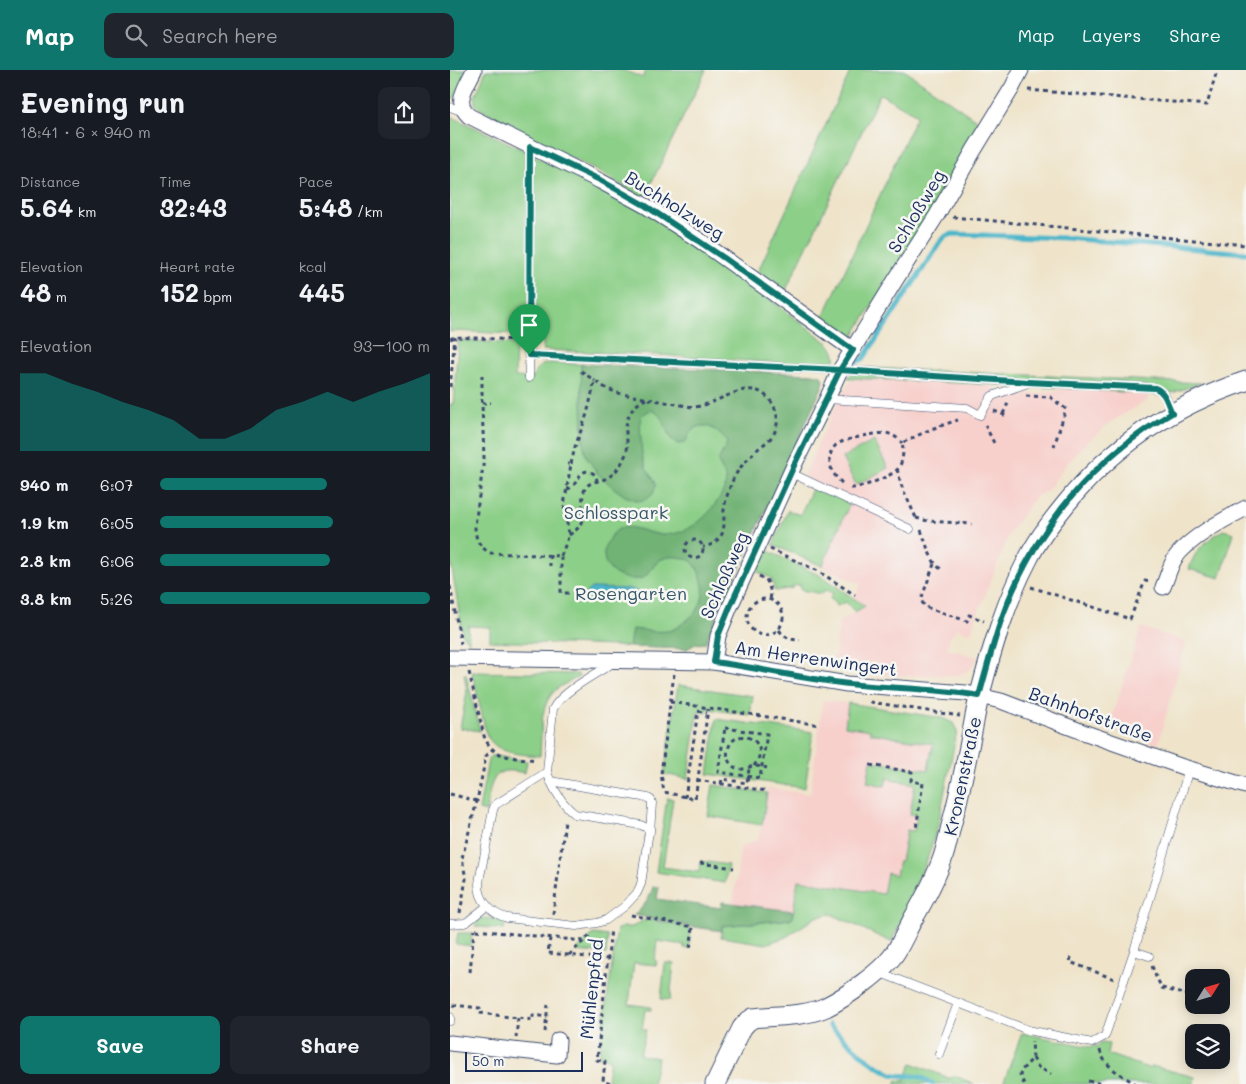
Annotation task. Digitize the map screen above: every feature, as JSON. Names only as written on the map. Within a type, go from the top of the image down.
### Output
[{"type":"street","points":[[466,113],[462,108],[461,99],[474,70]]},
{"type":"street","name":"Schloßweg","points":[[714,662],[721,626],[790,473],[840,370],[937,215],[1021,70]]},
{"type":"street","name":"Buchholzweg","points":[[466,113],[474,119],[600,180],[646,206],[705,244],[853,350]]},
{"type":"street","name":"Kronenstraße","points":[[716,1084],[742,1028],[751,1019],[801,1013],[825,1007],[851,992],[877,972],[894,953],[926,896],[941,863],[963,777],[979,696],[1004,612],[1028,559],[1042,535],[1071,496],[1126,443],[1150,426],[1208,395],[1246,381]]},
{"type":"street","points":[[1163,587],[1175,558],[1182,550],[1212,528],[1246,508]]},
{"type":"street","name":"Am Herrenwingert","points":[[450,658],[714,662],[848,684],[884,688],[938,690],[979,696]]},
{"type":"street","name":"Bahnhofstraße","points":[[979,696],[1015,706],[1189,769],[1246,786]]},
{"type":"street","points":[[450,1043],[557,1055],[558,1040]]},
{"type":"lane","name":"Buchholzweg","points":[[450,108],[466,113]]},
{"type":"lane","points":[[528,378],[530,147]]},
{"type":"lane","points":[[529,355],[1155,388],[1164,394],[1172,413]]},
{"type":"lane","points":[[827,399],[966,408],[980,415],[992,396],[1028,382]]},
{"type":"lane","points":[[790,473],[910,529]]},
{"type":"lane","points":[[617,661],[567,693],[556,704],[553,709],[547,772],[559,798],[575,814],[645,826],[649,831],[649,836]]},
{"type":"lane","points":[[877,972],[1025,1028],[1092,1043],[1105,1036],[1124,983],[1189,769]]},
{"type":"lane","points":[[547,772],[495,805],[479,885],[481,894],[487,906],[507,918],[576,926],[601,922],[615,914],[629,902],[642,884],[649,836],[651,800],[550,781]]},
{"type":"lane","points":[[450,924],[464,923],[487,906]]},
{"type":"lane","points":[[1134,951],[1149,956]]},
{"type":"lane","points":[[939,1054],[958,1003]]},
{"type":"path","points":[[1012,88],[1208,105],[1217,70]]},
{"type":"path","points":[[937,215],[1246,245]]},
{"type":"path","points":[[450,387],[455,337]]},
{"type":"path","points":[[450,339],[455,337],[512,340]]},
{"type":"path","points":[[581,371],[604,387],[617,393],[692,407],[698,407],[742,390],[761,392],[771,400],[776,409],[777,424],[774,434],[736,474],[724,509],[723,534],[713,544],[703,547]]},
{"type":"path","points":[[482,375],[484,458],[475,526],[477,539],[483,548],[491,553],[561,556]]},
{"type":"path","points":[[570,593],[560,593],[561,556],[569,535],[564,505],[570,464],[587,414],[595,381]]},
{"type":"path","points":[[1003,414],[1012,395]]},
{"type":"path","points":[[1021,396],[1050,397],[1066,409],[1054,446]]},
{"type":"path","points":[[569,535],[580,526],[585,489],[590,484],[614,473],[623,460],[628,449],[626,428],[629,417],[637,404],[647,399]]},
{"type":"path","points":[[482,403],[491,403]]},
{"type":"path","points":[[902,443],[941,425],[980,415],[995,444]]},
{"type":"path","points":[[883,433],[894,436],[902,443],[902,458],[897,469],[865,486],[852,488],[846,486],[837,479],[831,470],[830,460],[832,452],[836,445],[847,440],[883,433]]},
{"type":"path","points":[[567,489],[569,490],[573,487],[585,471],[594,475],[597,482]]},
{"type":"path","points":[[916,517],[928,521],[972,524]]},
{"type":"path","points":[[691,541],[697,541],[703,547],[702,553],[695,558],[689,557],[686,552],[686,547],[691,541]]},
{"type":"path","points":[[550,555],[550,566]]},
{"type":"path","points":[[788,558],[818,571],[855,595]]},
{"type":"path","points":[[934,564],[921,600],[925,607],[967,621],[969,615],[986,622]]},
{"type":"path","points":[[746,570],[766,579],[770,587],[770,600]]},
{"type":"path","points":[[1017,583],[1130,619],[1145,581],[1163,587]]},
{"type":"path","points":[[450,586],[460,642],[466,658],[484,736],[492,750],[502,756]]},
{"type":"path","points":[[758,600],[770,600],[780,606],[783,618],[782,624],[774,634],[761,636],[750,629],[746,618],[747,612],[753,603],[758,600]]},
{"type":"path","points":[[778,630],[787,638],[800,640]]},
{"type":"path","points":[[675,662],[661,774],[664,792],[695,799],[708,711]]},
{"type":"path","points":[[670,702],[708,711]]},
{"type":"path","points":[[685,798],[698,711],[820,724]]},
{"type":"path","points":[[725,728],[767,734],[764,767],[760,778],[748,776],[718,772],[725,728]]},
{"type":"path","points":[[754,766],[760,751],[755,742],[751,738],[746,737],[735,738],[728,746],[727,751],[727,757],[733,766],[738,769],[754,766],[764,767]]},
{"type":"path","points":[[492,750],[486,756],[477,801],[462,858],[466,878],[459,924],[474,930],[584,941]]},
{"type":"path","points":[[870,765],[912,772],[911,781],[923,783],[916,829]]},
{"type":"path","points":[[721,784],[722,779],[747,783],[749,768]]},
{"type":"path","points":[[697,780],[767,791]]},
{"type":"path","points":[[450,794],[477,801]]},
{"type":"path","points":[[566,813],[548,953],[608,959]]},
{"type":"path","points":[[700,863],[734,868]]},
{"type":"path","points":[[615,914],[693,927],[690,949]]},
{"type":"path","name":"Mühlenpfad","points":[[610,1084],[603,1081],[605,1061],[597,1060],[615,914]]},
{"type":"path","points":[[470,972],[474,930]]},
{"type":"path","points":[[1149,956],[1162,988],[1185,994]]},
{"type":"path","points":[[1071,957],[1070,962],[1124,983]]},
{"type":"path","points":[[450,1005],[480,1008],[480,1013],[533,1020],[533,1015],[547,1016]]},
{"type":"path","points":[[1025,1028],[1032,1043],[1033,1058],[1038,1067],[1051,1074]]},
{"type":"path","points":[[1098,1040],[1104,1060],[1130,1083],[1136,1084]]},
{"type":"path","points":[[1024,1084],[1020,1076],[1021,1071],[1033,1058]]},
{"type":"path","points":[[1088,1081],[1103,1084]]},
{"type":"shaded area","points":[[853,380],[992,386],[1000,398],[1012,393],[1040,394],[1067,388],[1149,394],[1148,400],[1109,423],[1087,442],[1066,465],[1048,490],[1035,497],[1009,534],[970,634],[957,628],[949,639],[948,649],[977,657],[968,671],[959,675],[903,676],[833,669],[839,622],[865,606],[854,598],[861,584],[773,545],[788,510],[800,515],[814,485],[804,475],[835,407],[847,385]]},
{"type":"shaded area","points":[[1141,627],[1186,642],[1158,745],[1108,728]]},
{"type":"shaded area","points":[[823,700],[942,718],[953,723],[957,731],[938,825],[927,860],[911,894],[915,896],[891,942],[831,914],[792,919],[793,912],[733,903],[741,847],[758,839],[768,788],[810,794]]},
{"type":"green space","points":[[450,70],[468,70],[454,99],[450,97]]},
{"type":"green space","points":[[486,70],[623,70],[643,78],[646,70],[706,70],[644,198],[479,108],[475,104],[475,97]]},
{"type":"green space","points":[[851,70],[904,70],[982,124],[928,217],[850,341],[822,320],[917,115],[880,94],[785,292],[758,271]]},
{"type":"green space","points":[[450,116],[515,146],[644,211],[715,258],[828,343],[834,352],[834,362],[828,366],[543,350],[543,341],[512,339],[511,334],[450,332]]},
{"type":"green space","name":"Schlosspark","points":[[461,340],[516,344],[515,377],[533,378],[539,367],[551,363],[822,376],[824,380],[822,387],[705,643],[695,644],[687,649],[490,641],[490,627],[468,626],[469,642],[463,636],[450,557],[450,404],[453,404],[458,343]]},
{"type":"green space","points":[[581,364],[810,374],[820,375],[824,380],[705,643],[695,644],[687,649],[629,647],[632,629],[670,630],[692,616],[700,606],[703,598],[702,582],[696,566],[685,558],[665,558],[656,563],[640,579],[632,579],[620,576],[610,570],[604,554],[609,539],[619,529],[631,528],[662,535],[671,534],[680,532],[704,518],[716,503],[725,487],[724,474],[718,462],[727,442],[715,430],[701,426],[691,432],[685,442],[678,444],[671,439],[659,415],[651,410],[645,413],[641,417],[640,423],[642,455],[646,468],[655,481],[656,486],[653,494],[647,499],[639,501],[625,496],[598,474],[586,456],[583,443]]},
{"type":"green space","points":[[853,367],[1201,383],[1169,394],[1149,394],[1067,388],[848,378]]},
{"type":"green space","points":[[874,441],[888,468],[856,485],[842,458]]},
{"type":"green space","points":[[814,485],[851,501],[822,566],[773,545],[788,510],[800,515]]},
{"type":"green space","points":[[1223,530],[1234,533],[1220,578],[1189,569],[1194,556],[1202,546]]},
{"type":"green space","points":[[766,550],[821,576],[865,606],[855,612],[846,602],[837,606],[830,598],[833,593],[825,590],[822,594],[801,590],[800,585],[775,591],[771,578],[756,571]]},
{"type":"green space","points":[[472,672],[578,674],[579,677],[558,688],[547,702],[542,719],[540,756],[509,752],[495,746],[490,740],[486,733]]},
{"type":"green space","points":[[464,674],[466,674],[480,731],[460,728],[467,691]]},
{"type":"green space","points":[[678,685],[753,696],[750,715],[708,709],[707,713],[698,712],[688,779],[664,774]]},
{"type":"green space","points":[[848,703],[942,718],[953,723],[957,731],[938,825],[927,860],[911,894],[915,896],[891,942],[831,914],[816,917],[786,937],[766,944],[721,937],[722,926],[792,919],[798,880],[883,894],[887,873],[896,875],[899,861],[901,861],[907,830],[914,831],[917,815],[910,814],[915,784],[887,778],[885,786],[867,782],[871,761],[928,770],[933,744],[870,733],[870,730],[845,726]]},
{"type":"green space","points":[[716,719],[813,732],[805,788],[708,774]]},
{"type":"green space","points":[[491,756],[527,761],[525,773],[505,771],[496,777],[491,787],[486,812],[479,810],[488,760]]},
{"type":"green space","points":[[713,785],[767,793],[762,825],[708,816]]},
{"type":"green space","points":[[667,798],[673,799],[663,867],[699,872],[701,861],[728,865],[725,883],[656,872]]},
{"type":"green space","points":[[653,887],[659,887],[657,899],[721,908],[722,902],[793,911],[792,919],[722,926],[722,931],[634,915],[646,903]]},
{"type":"green space","points":[[484,918],[505,921],[504,930],[475,926],[477,921]]},
{"type":"green space","points":[[646,919],[691,928],[689,949],[684,948],[684,945],[657,941],[656,965],[634,963],[629,1004],[651,1007],[651,1010],[645,1010],[642,1029],[646,1030],[640,1055],[658,1058],[652,1084],[618,1084],[607,1079],[610,1059],[599,1057],[617,929],[632,927]]},
{"type":"green space","points":[[458,933],[472,933],[471,946],[456,944]]},
{"type":"green space","points":[[593,934],[608,936],[606,954],[576,951]]},
{"type":"green space","points":[[665,963],[674,963],[670,1000],[661,999]]},
{"type":"green space","points":[[1022,1033],[1091,1047],[1102,1043],[1109,1044],[1107,1054],[1151,1069],[1152,1066],[1195,1077],[1194,1084],[1003,1084]]},
{"type":"green space","points":[[912,1063],[951,1079],[953,1075],[974,1084],[895,1084],[897,1080],[904,1081]]},
{"type":"water","points":[[591,588],[632,589],[637,593],[632,596],[591,596],[586,593]]},
{"type":"waterway","points":[[856,362],[863,359],[941,241],[946,236],[953,234],[1065,238],[1246,253]]},
{"type":"waterway","points":[[829,1025],[875,1065],[895,1075],[921,1078],[933,1084]]},
{"type":"route","points":[[529,355],[530,147],[600,180],[646,206],[724,258],[853,350],[840,370],[1155,388],[1164,394],[1172,413],[1141,432],[1110,457],[1071,496],[1042,535],[1028,559],[1004,612],[979,696],[938,690],[884,688],[820,680],[714,662],[721,626],[796,461],[840,370],[529,355]]},
{"type":"park label","name":"Rosengarten","points":[[631,593]]}]
